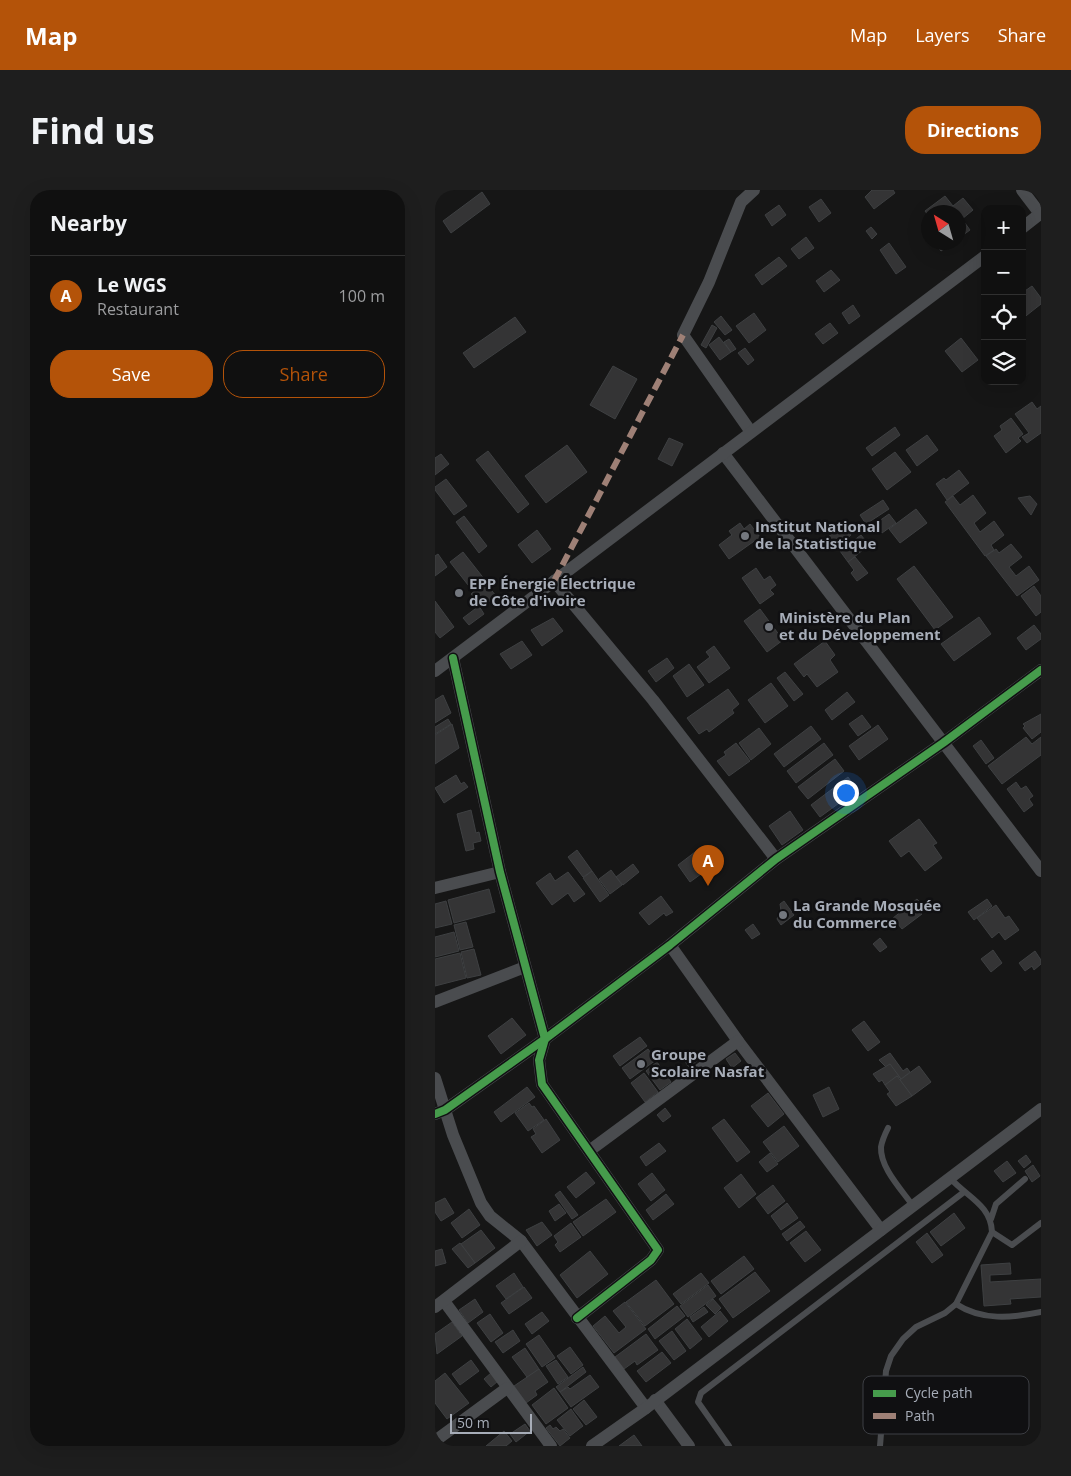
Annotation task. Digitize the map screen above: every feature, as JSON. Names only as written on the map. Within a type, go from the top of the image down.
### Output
[{"type":"street","points":[[751,432],[683,335],[709,282],[741,202],[754,190]]},
{"type":"street","points":[[1022,190],[1041,214],[1026,225]]},
{"type":"street","points":[[435,671],[981,259]]},
{"type":"street","points":[[723,453],[1041,871]]},
{"type":"street","points":[[554,581],[653,700],[776,860]]},
{"type":"street","points":[[453,658],[500,872],[545,1039],[539,1060],[542,1084],[658,1250],[651,1260],[577,1318]]},
{"type":"street","points":[[440,1112],[545,1039],[670,945],[776,860],[943,743],[1041,670]]},
{"type":"street","points":[[435,888],[500,872]]},
{"type":"street","points":[[670,945],[738,1041],[881,1230]]},
{"type":"street","points":[[435,1002],[525,967]]},
{"type":"street","points":[[589,1151],[738,1041]]},
{"type":"street","points":[[435,1078],[440,1112],[481,1204],[491,1216],[521,1242],[577,1318],[689,1446]]},
{"type":"street","points":[[593,1446],[1041,1109]]},
{"type":"street","points":[[521,1242],[439,1304],[551,1446]]},
{"type":"street","points":[[435,1441],[507,1388]]},
{"type":"lane","points":[[888,1128],[881,1145],[882,1155],[886,1166],[913,1206]]},
{"type":"lane","points":[[886,1376],[891,1356],[903,1339],[916,1327],[945,1313],[957,1304],[992,1232],[991,1219],[987,1211],[950,1178]]},
{"type":"lane","points":[[991,1219],[996,1204],[1025,1179]]},
{"type":"lane","points":[[729,1446],[701,1410],[698,1402],[701,1393],[964,1192]]},
{"type":"lane","points":[[992,1232],[1012,1245],[1041,1223]]},
{"type":"lane","points":[[957,1304],[980,1316],[1027,1315],[1041,1312]]},
{"type":"building","points":[[872,190],[893,190],[895,193],[874,209],[865,197]]},
{"type":"building","points":[[482,192],[490,204],[451,233],[443,221]]},
{"type":"building","points":[[945,196],[952,205],[933,205]]},
{"type":"building","points":[[963,198],[973,210],[966,216],[966,205],[954,205]]},
{"type":"building","points":[[821,199],[831,213],[819,222],[809,207]]},
{"type":"building","points":[[779,205],[786,215],[772,226],[765,215]]},
{"type":"building","points":[[966,224],[970,230],[966,233]]},
{"type":"building","points":[[871,227],[877,234],[872,239],[866,231]]},
{"type":"building","points":[[806,237],[814,248],[799,259],[791,249]]},
{"type":"building","points":[[889,243],[906,267],[896,274],[880,250]]},
{"type":"building","points":[[779,257],[787,266],[762,285],[755,275]]},
{"type":"building","points":[[831,270],[840,280],[824,292],[816,281]]},
{"type":"building","points":[[1032,286],[1041,298],[1041,304],[1026,316],[1026,295],[1026,290]]},
{"type":"building","points":[[853,305],[860,316],[849,324],[842,313]]},
{"type":"building","points":[[754,313],[766,330],[749,343],[736,326]]},
{"type":"building","points":[[721,316],[732,330],[725,335],[714,322]]},
{"type":"building","points":[[515,317],[526,332],[474,368],[463,353]]},
{"type":"building","points":[[830,323],[838,333],[823,344],[815,334]]},
{"type":"building","points":[[712,325],[717,328],[706,348],[701,345]]},
{"type":"building","points":[[719,337],[731,352],[720,360],[709,345]]},
{"type":"building","points":[[961,338],[978,360],[962,372],[945,351]]},
{"type":"building","points":[[729,339],[736,349],[731,352],[724,342]]},
{"type":"building","points":[[745,348],[754,360],[748,365],[738,353]]},
{"type":"building","points":[[613,366],[637,379],[615,419],[590,405]]},
{"type":"building","points":[[1032,402],[1037,409],[1041,406],[1041,433],[1027,443],[1022,437],[1029,433],[1015,414]]},
{"type":"building","points":[[1011,418],[1023,434],[1018,438],[1021,441],[1006,453],[994,436],[1002,430],[1000,426]]},
{"type":"building","points":[[895,427],[900,435],[872,456],[866,448]]},
{"type":"building","points":[[927,435],[938,450],[917,466],[906,450]]},
{"type":"building","points":[[669,438],[683,444],[672,466],[658,459]]},
{"type":"building","points":[[567,445],[587,472],[546,503],[525,476]]},
{"type":"building","points":[[488,451],[529,504],[518,513],[476,460]]},
{"type":"building","points":[[895,452],[911,472],[887,490],[872,469]]},
{"type":"building","points":[[441,454],[449,464],[435,475],[435,458]]},
{"type":"building","points":[[959,470],[969,483],[947,500],[936,484],[944,478],[946,480]]},
{"type":"building","points":[[446,479],[467,506],[454,515],[435,490],[435,487]]},
{"type":"building","points":[[973,495],[986,513],[974,523],[980,532],[994,521],[1004,535],[991,545],[994,550],[985,556],[945,502],[953,496],[960,505]]},
{"type":"building","points":[[1030,496],[1037,504],[1031,515],[1018,498]]},
{"type":"building","points":[[883,500],[889,509],[866,524],[860,515]]},
{"type":"building","points":[[916,509],[927,523],[900,543],[889,529]]},
{"type":"building","points":[[889,514],[896,523],[882,533],[875,524]]},
{"type":"building","points":[[464,516],[487,546],[479,553],[456,522]]},
{"type":"building","points":[[740,523],[744,529],[750,524],[760,537],[729,559],[719,545],[732,535],[729,531]]},
{"type":"building","points":[[844,525],[851,535],[832,550],[824,540]]},
{"type":"building","points":[[537,530],[551,549],[532,563],[518,545]]},
{"type":"building","points":[[861,535],[869,545],[848,562],[840,551]]},
{"type":"building","points":[[1011,544],[1022,557],[1009,567],[1016,576],[1029,566],[1039,580],[1017,596],[986,556],[996,549],[999,553]]},
{"type":"building","points":[[463,552],[485,580],[472,590],[450,562]]},
{"type":"building","points":[[438,554],[447,567],[435,576],[435,556]]},
{"type":"building","points":[[855,557],[868,573],[857,581],[851,573],[854,570],[848,562]]},
{"type":"building","points":[[914,566],[953,617],[935,630],[897,579]]},
{"type":"building","points":[[756,568],[764,580],[770,576],[776,585],[770,590],[774,594],[760,604],[742,578]]},
{"type":"building","points":[[485,582],[496,596],[482,607],[471,594]]},
{"type":"building","points":[[1034,586],[1041,596],[1041,612],[1036,616],[1021,596]]},
{"type":"building","points":[[435,601],[454,627],[440,638],[435,632]]},
{"type":"building","points":[[479,606],[484,614],[469,625],[463,618]]},
{"type":"building","points":[[760,609],[783,640],[767,652],[744,621]]},
{"type":"building","points":[[979,617],[991,634],[954,661],[941,644]]},
{"type":"building","points":[[553,618],[563,631],[542,646],[531,630]]},
{"type":"building","points":[[1034,625],[1041,634],[1041,639],[1026,650],[1017,638]]},
{"type":"building","points":[[522,641],[532,655],[511,669],[500,654]]},
{"type":"building","points":[[825,641],[835,655],[830,660],[838,672],[817,687],[807,674],[804,677],[794,664]]},
{"type":"building","points":[[714,646],[730,668],[709,683],[697,667],[710,657],[706,652]]},
{"type":"building","points":[[667,658],[674,668],[656,682],[648,671]]},
{"type":"building","points":[[689,664],[704,685],[687,697],[673,676]]},
{"type":"building","points":[[785,672],[803,694],[794,701],[777,678]]},
{"type":"building","points":[[771,683],[788,706],[765,723],[748,700]]},
{"type":"building","points":[[728,689],[739,704],[732,710],[734,713],[709,732],[707,729],[699,734],[687,718]]},
{"type":"building","points":[[847,692],[855,702],[832,720],[825,710]]},
{"type":"building","points":[[443,695],[451,713],[435,723],[435,700]]},
{"type":"building","points":[[1041,714],[1041,732],[1032,739],[1023,728],[1025,726],[1023,724]]},
{"type":"building","points":[[862,715],[871,727],[858,736],[849,724]]},
{"type":"building","points":[[448,719],[451,724],[435,734],[435,727]]},
{"type":"building","points":[[452,724],[459,748],[435,764],[435,735]]},
{"type":"building","points":[[878,725],[888,739],[859,760],[849,746]]},
{"type":"building","points":[[811,726],[821,739],[784,767],[774,754]]},
{"type":"building","points":[[759,728],[771,744],[751,760],[739,743]]},
{"type":"building","points":[[1026,737],[1032,744],[1041,737],[1041,755],[1002,784],[988,766]]},
{"type":"building","points":[[981,740],[994,758],[986,764],[973,746]]},
{"type":"building","points":[[736,743],[750,761],[729,776],[717,761],[726,755],[724,752]]},
{"type":"building","points":[[824,743],[833,755],[796,783],[787,771]]},
{"type":"building","points":[[835,759],[844,771],[808,799],[798,787]]},
{"type":"building","points":[[456,775],[461,784],[464,782],[468,787],[444,803],[435,788]]},
{"type":"building","points":[[848,777],[857,790],[820,817],[811,805]]},
{"type":"building","points":[[1016,782],[1021,789],[1026,786],[1033,796],[1029,799],[1033,805],[1024,812],[1007,789]]},
{"type":"building","points":[[471,810],[476,833],[479,832],[481,841],[473,843],[474,849],[466,851],[457,814]]},
{"type":"building","points":[[790,811],[803,830],[782,845],[769,826]]},
{"type":"building","points":[[919,819],[937,843],[933,845],[942,858],[925,871],[909,851],[901,857],[889,841]]},
{"type":"building","points":[[699,849],[712,866],[690,882],[678,865]]},
{"type":"building","points":[[577,850],[592,871],[583,877],[568,857]]},
{"type":"building","points":[[633,864],[639,872],[623,885],[616,877]]},
{"type":"building","points":[[611,870],[622,885],[610,894],[599,879]]},
{"type":"building","points":[[592,871],[609,895],[600,902],[583,878]]},
{"type":"building","points":[[568,872],[585,894],[574,902],[568,893],[552,905],[536,883],[550,873],[555,881]]},
{"type":"building","points":[[489,889],[495,912],[454,923],[448,900]]},
{"type":"building","points":[[661,896],[673,912],[666,916],[664,913],[649,925],[639,913]]},
{"type":"building","points":[[917,899],[922,905],[917,908],[922,914],[902,929],[893,918]]},
{"type":"building","points":[[987,899],[992,906],[974,920],[968,912]]},
{"type":"building","points":[[446,901],[452,924],[435,928],[435,904]]},
{"type":"building","points":[[784,901],[794,915],[781,925],[777,919],[781,911],[780,904]]},
{"type":"building","points":[[996,905],[1005,918],[1009,916],[1019,930],[1005,940],[999,932],[992,938],[977,918]]},
{"type":"building","points":[[466,922],[473,947],[460,950],[454,925]]},
{"type":"building","points":[[753,924],[760,934],[752,939],[745,930]]},
{"type":"building","points":[[454,932],[459,951],[435,957],[435,937]]},
{"type":"building","points":[[880,938],[887,947],[880,952],[873,944]]},
{"type":"building","points":[[474,949],[481,975],[467,978],[461,952]]},
{"type":"building","points":[[993,950],[1002,963],[991,972],[981,959]]},
{"type":"building","points":[[1035,951],[1041,960],[1041,964],[1034,970],[1032,966],[1025,971],[1019,963]]},
{"type":"building","points":[[460,953],[466,978],[435,986],[435,959]]},
{"type":"building","points":[[512,1018],[526,1035],[501,1054],[488,1036]]},
{"type":"building","points":[[864,1021],[880,1042],[868,1051],[852,1030]]},
{"type":"building","points":[[640,1037],[647,1046],[620,1066],[613,1056]]},
{"type":"building","points":[[648,1049],[656,1060],[630,1079],[622,1068]]},
{"type":"building","points":[[690,1050],[698,1060],[689,1067],[683,1059],[687,1057],[684,1054]]},
{"type":"building","points":[[735,1053],[741,1061],[732,1068],[726,1059]]},
{"type":"building","points":[[890,1053],[903,1071],[907,1068],[910,1072],[901,1079],[890,1064],[886,1067],[879,1060]]},
{"type":"building","points":[[657,1062],[671,1082],[660,1090],[646,1071]]},
{"type":"building","points":[[890,1064],[901,1079],[897,1076],[885,1085],[882,1080],[879,1082],[873,1074]]},
{"type":"building","points":[[919,1066],[931,1082],[912,1096],[900,1080]]},
{"type":"building","points":[[644,1073],[658,1092],[645,1102],[631,1083]]},
{"type":"building","points":[[897,1076],[912,1096],[896,1106],[887,1094],[890,1092],[885,1085]]},
{"type":"building","points":[[527,1087],[535,1097],[501,1122],[494,1112]]},
{"type":"building","points":[[829,1087],[839,1109],[823,1117],[813,1095]]},
{"type":"building","points":[[768,1093],[784,1114],[768,1127],[751,1106]]},
{"type":"building","points":[[529,1103],[532,1107],[534,1106],[544,1120],[528,1131],[515,1113]]},
{"type":"building","points":[[665,1108],[671,1116],[663,1122],[657,1115]]},
{"type":"building","points":[[546,1119],[560,1140],[542,1153],[531,1137],[536,1134],[533,1129]]},
{"type":"building","points":[[724,1119],[750,1152],[737,1162],[712,1128]]},
{"type":"building","points":[[784,1126],[799,1146],[778,1162],[763,1142]]},
{"type":"building","points":[[659,1143],[666,1151],[646,1166],[640,1157]]},
{"type":"building","points":[[770,1153],[778,1164],[767,1172],[759,1162]]},
{"type":"building","points":[[1026,1155],[1031,1162],[1024,1168],[1018,1161]]},
{"type":"building","points":[[1007,1161],[1016,1173],[1003,1182],[994,1171]]},
{"type":"building","points":[[1033,1165],[1040,1176],[1032,1182],[1025,1171]]},
{"type":"building","points":[[586,1172],[595,1183],[576,1198],[567,1187]]},
{"type":"building","points":[[652,1173],[665,1190],[651,1201],[638,1184]]},
{"type":"building","points":[[741,1174],[756,1194],[739,1208],[724,1188]]},
{"type":"building","points":[[773,1185],[785,1201],[768,1214],[756,1198]]},
{"type":"building","points":[[560,1191],[578,1215],[572,1219],[555,1195]]},
{"type":"building","points":[[666,1194],[674,1204],[653,1220],[646,1210]]},
{"type":"building","points":[[445,1198],[454,1213],[441,1221],[435,1212],[435,1203]]},
{"type":"building","points":[[606,1199],[616,1212],[583,1236],[573,1222]]},
{"type":"building","points":[[787,1203],[798,1218],[781,1230],[771,1216]]},
{"type":"building","points":[[559,1204],[566,1213],[555,1221],[549,1211]]},
{"type":"building","points":[[469,1209],[480,1225],[462,1238],[451,1223]]},
{"type":"building","points":[[954,1213],[965,1228],[941,1246],[930,1232]]},
{"type":"building","points":[[800,1221],[805,1227],[787,1241],[782,1234]]},
{"type":"building","points":[[542,1222],[552,1235],[537,1246],[526,1230]]},
{"type":"building","points":[[571,1223],[581,1237],[560,1252],[555,1245],[558,1242],[554,1236]]},
{"type":"building","points":[[481,1230],[495,1248],[475,1263],[461,1244]]},
{"type":"building","points":[[806,1231],[821,1250],[805,1262],[790,1243]]},
{"type":"building","points":[[927,1233],[943,1255],[932,1263],[916,1242]]},
{"type":"building","points":[[460,1243],[475,1263],[468,1268],[452,1249]]},
{"type":"building","points":[[442,1249],[446,1263],[435,1266],[435,1251]]},
{"type":"building","points":[[590,1251],[608,1274],[577,1298],[560,1275]]},
{"type":"building","points":[[744,1256],[754,1269],[721,1294],[711,1281]]},
{"type":"building","points":[[1010,1263],[1011,1274],[990,1275],[990,1282],[1041,1279],[1041,1297],[1010,1299],[1011,1304],[984,1306],[981,1265]]},
{"type":"building","points":[[755,1272],[770,1291],[733,1318],[719,1299]]},
{"type":"building","points":[[514,1273],[523,1287],[506,1299],[496,1286]]},
{"type":"building","points":[[701,1273],[709,1283],[681,1304],[673,1294]]},
{"type":"building","points":[[656,1280],[674,1304],[645,1326],[626,1302]]},
{"type":"building","points":[[708,1285],[716,1296],[688,1317],[680,1306]]},
{"type":"building","points":[[524,1287],[532,1298],[509,1314],[501,1303]]},
{"type":"building","points":[[475,1299],[483,1312],[468,1323],[459,1310]]},
{"type":"building","points":[[713,1299],[721,1308],[715,1314],[706,1305]]},
{"type":"building","points":[[625,1302],[646,1329],[614,1353],[593,1326],[605,1316],[619,1333],[626,1327],[613,1311]]},
{"type":"building","points":[[677,1306],[685,1316],[655,1339],[648,1329]]},
{"type":"building","points":[[704,1307],[708,1312],[693,1322],[690,1317]]},
{"type":"building","points":[[720,1311],[728,1321],[709,1337],[701,1327]]},
{"type":"building","points":[[542,1312],[549,1321],[532,1334],[525,1324]]},
{"type":"building","points":[[490,1314],[503,1333],[491,1342],[477,1323]]},
{"type":"building","points":[[687,1319],[702,1339],[690,1349],[675,1329]]},
{"type":"building","points":[[452,1322],[462,1336],[437,1354],[435,1334]]},
{"type":"building","points":[[513,1330],[520,1341],[503,1353],[495,1342]]},
{"type":"building","points":[[672,1331],[686,1351],[674,1360],[659,1341]]},
{"type":"building","points":[[646,1334],[658,1350],[637,1365],[635,1361],[624,1369],[615,1357]]},
{"type":"building","points":[[539,1335],[555,1358],[542,1367],[526,1344]]},
{"type":"building","points":[[570,1347],[583,1365],[571,1374],[557,1356]]},
{"type":"building","points":[[525,1348],[539,1369],[527,1377],[512,1357]]},
{"type":"building","points":[[662,1352],[671,1363],[646,1382],[637,1371]]},
{"type":"building","points":[[471,1360],[479,1371],[460,1385],[452,1374]]},
{"type":"building","points":[[556,1360],[568,1377],[558,1384],[546,1366]]},
{"type":"building","points":[[583,1367],[586,1372],[560,1392],[556,1387]]},
{"type":"building","points":[[539,1369],[548,1382],[535,1391],[537,1395],[526,1403],[514,1386]]},
{"type":"building","points":[[445,1373],[469,1403],[447,1419],[435,1403],[435,1381]]},
{"type":"building","points":[[491,1373],[498,1381],[491,1387],[484,1379]]},
{"type":"building","points":[[590,1375],[599,1387],[571,1407],[560,1392],[568,1387],[570,1389]]},
{"type":"building","points":[[554,1388],[568,1408],[546,1424],[532,1405]]},
{"type":"building","points":[[584,1400],[597,1417],[586,1425],[573,1409]]},
{"type":"building","points":[[571,1409],[583,1426],[570,1436],[557,1420]]},
{"type":"building","points":[[525,1424],[530,1431],[516,1442],[510,1434]]},
{"type":"building","points":[[550,1425],[553,1429],[556,1427],[560,1431],[563,1429],[570,1438],[560,1446],[546,1428]]},
{"type":"building","points":[[504,1431],[512,1441],[506,1446],[486,1446]]},
{"type":"building","points":[[634,1435],[642,1446],[619,1446]]},
{"type":"marked path","points":[[554,581],[683,335]]},
{"type":"cycle path","points":[[453,658],[500,872],[545,1039],[539,1060],[542,1084],[658,1250],[651,1260],[577,1318]]},
{"type":"cycle path","points":[[435,1114],[445,1110],[545,1039],[670,945],[776,859],[943,743],[1041,670]]},
{"type":"place","name":"Institut National de la Statistique","points":[[745,536]]},
{"type":"place","name":"EPP Énergie Électrique de Côte d'ivoire","points":[[459,593]]},
{"type":"place","name":"Ministère du Plan et du Développement","points":[[769,627]]},
{"type":"place","name":"Le WGS","points":[[708,886]]},
{"type":"place","name":"La Grande Mosquée du Commerce","points":[[783,915]]},
{"type":"place","name":"Groupe Scolaire Nasfat","points":[[641,1064]]}]
